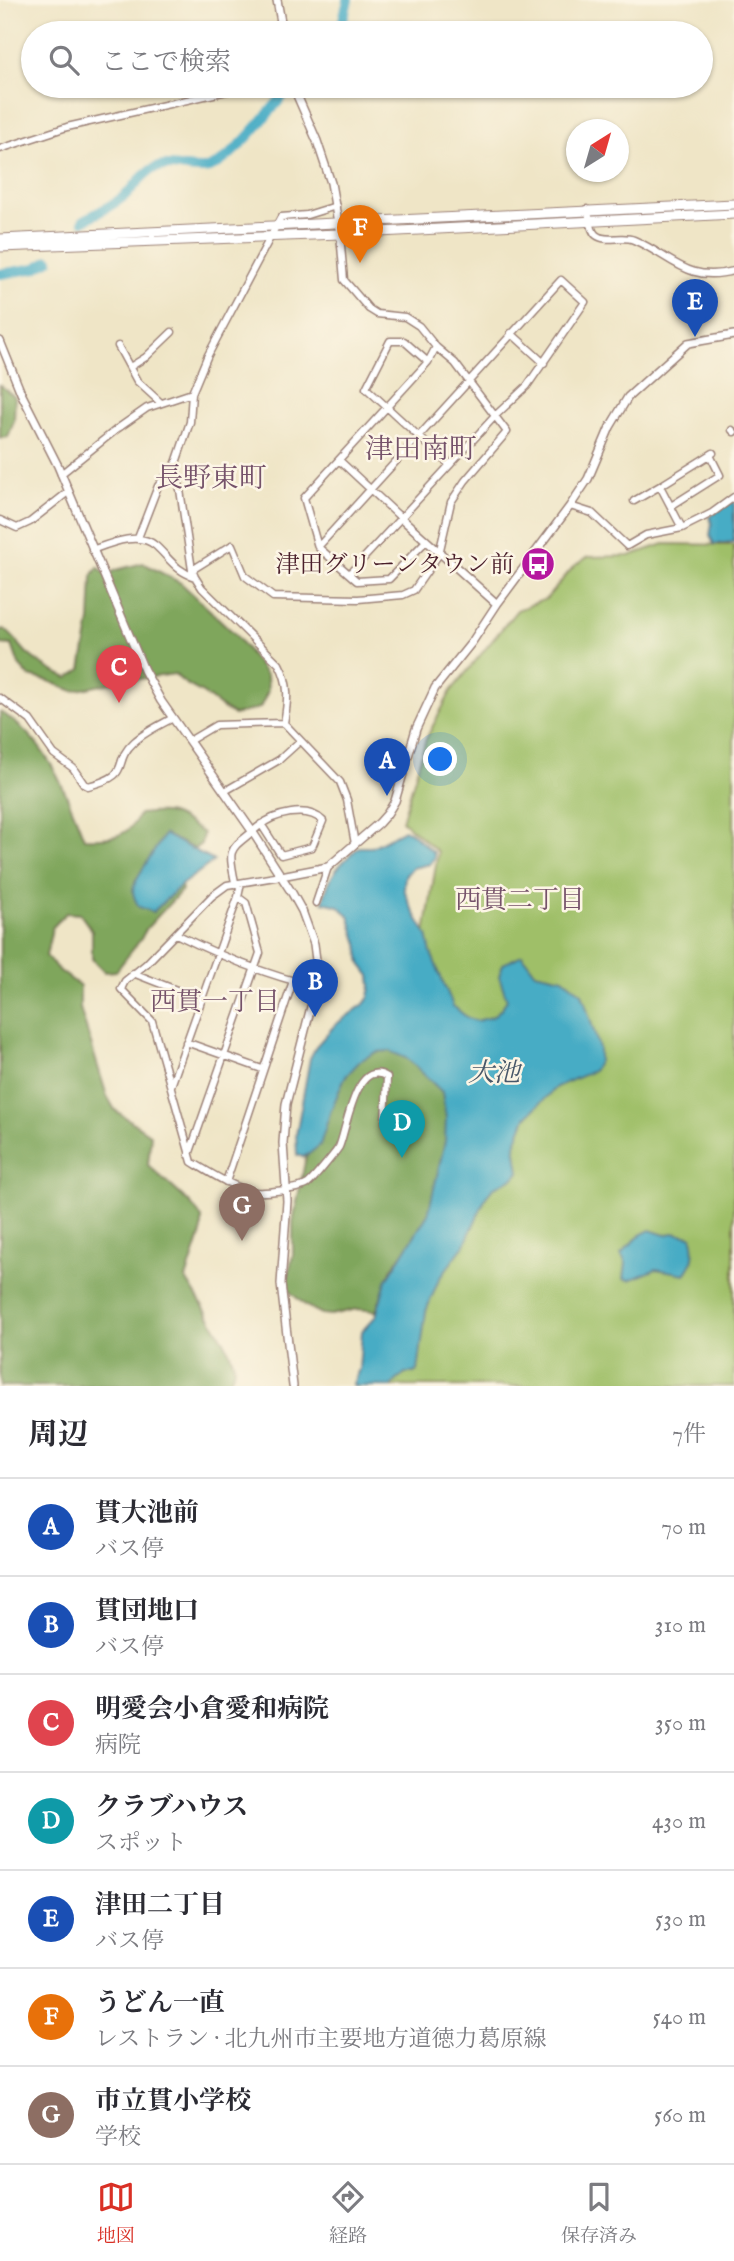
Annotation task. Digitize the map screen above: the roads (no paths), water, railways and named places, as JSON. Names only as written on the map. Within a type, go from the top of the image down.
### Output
[{"type":"main road","points":[[0,239],[734,204]]},
{"type":"main road","points":[[0,247],[734,214]]},
{"type":"street","points":[[277,0],[281,21]]},
{"type":"street","points":[[0,149],[68,127],[196,98]]},
{"type":"street","points":[[194,573],[232,545],[245,576],[273,597],[358,599],[403,595],[414,590],[439,554],[451,502],[465,481],[507,432],[455,363],[436,347],[419,326],[411,319],[377,314],[369,309],[344,280],[336,206],[317,141],[298,98]]},
{"type":"street","points":[[138,538],[158,486],[176,463],[190,422],[192,393],[207,357],[281,217],[307,215],[336,206]]},
{"type":"street","points":[[587,209],[597,236],[604,239],[632,239],[693,273],[718,275],[734,271]]},
{"type":"street","points":[[318,547],[561,280],[585,302],[544,363],[527,386],[496,415],[349,574]]},
{"type":"street","points":[[130,368],[172,332]]},
{"type":"street","points":[[511,333],[544,363]]},
{"type":"street","points":[[385,1123],[388,1083],[387,1077],[378,1074],[367,1079],[352,1100],[341,1144],[335,1154],[305,1186],[256,1192],[226,1182],[192,1162],[152,1021],[121,989],[133,973],[146,964],[212,896],[227,885],[328,867],[379,824],[395,801],[416,729],[435,688],[472,642],[588,479],[610,427],[628,397],[688,343],[734,335]]},
{"type":"street","points":[[0,341],[21,393],[61,474],[144,670],[173,718],[281,876],[302,911],[309,929],[316,960],[314,986],[307,1027],[286,1104],[283,1143],[286,1217],[281,1284],[293,1386]]},
{"type":"street","points":[[428,362],[404,341],[390,341],[366,388],[450,465]]},
{"type":"street","points":[[118,346],[137,381],[162,403]]},
{"type":"street","points":[[426,541],[389,579],[357,581],[318,547],[304,498],[428,362],[436,347]]},
{"type":"street","points":[[61,474],[147,408],[192,393]]},
{"type":"street","points":[[634,500],[712,454],[720,475],[671,506]]},
{"type":"street","points":[[339,460],[439,554],[497,604]]},
{"type":"street","points":[[176,463],[194,573],[202,588],[279,664],[286,677],[288,697],[284,723]]},
{"type":"street","points":[[660,486],[682,528]]},
{"type":"street","points":[[0,520],[17,528],[30,522],[68,492]]},
{"type":"street","points":[[570,506],[592,513],[627,546],[646,535],[682,528],[712,513],[734,497]]},
{"type":"street","points":[[92,550],[138,538],[153,544],[174,567],[194,573]]},
{"type":"street","points":[[0,698],[30,720],[54,754],[73,768],[88,786],[107,781],[118,774],[132,744],[173,718]]},
{"type":"street","points":[[284,723],[344,789],[355,844]]},
{"type":"street","points":[[189,741],[216,725],[284,723]]},
{"type":"street","points":[[225,791],[278,760],[300,741]]},
{"type":"street","points":[[171,1088],[238,897],[238,883],[229,856],[233,848],[252,831],[266,820],[301,812],[317,816],[323,821],[312,847],[282,855],[261,824]]},
{"type":"street","points":[[316,903],[328,867]]},
{"type":"street","points":[[189,1155],[260,953],[246,903],[238,897]]},
{"type":"street","points":[[176,934],[216,954],[314,986]]},
{"type":"street","points":[[133,973],[202,1000]]},
{"type":"street","points":[[226,1182],[293,981]]},
{"type":"street","points":[[186,1042],[262,1069]]},
{"type":"water","points":[[734,500],[734,542],[714,544],[710,536],[712,523],[709,517]]},
{"type":"water","name":"大池","points":[[404,830],[409,831],[434,853],[430,864],[412,868],[405,876],[404,889],[427,935],[431,953],[453,1006],[476,1021],[492,1017],[507,1000],[499,976],[503,964],[522,955],[535,972],[563,978],[582,993],[599,1048],[599,1061],[593,1071],[556,1087],[526,1117],[515,1145],[519,1172],[514,1178],[494,1187],[486,1197],[465,1244],[439,1279],[426,1311],[418,1371],[405,1373],[391,1386],[352,1386],[359,1369],[362,1331],[376,1316],[386,1281],[428,1214],[445,1141],[446,1118],[442,1092],[408,1059],[389,1051],[376,1052],[360,1061],[345,1077],[320,1145],[303,1157],[297,1155],[296,1135],[310,1058],[317,1045],[335,1025],[364,1004],[369,997],[371,986],[370,976],[361,964],[349,916],[339,906],[323,902],[328,885],[340,865],[359,847],[372,847]]},
{"type":"water","points":[[164,834],[214,861],[181,885],[153,912],[139,907],[133,891],[137,879]]},
{"type":"water","points":[[650,1230],[665,1235],[673,1233],[691,1236],[693,1256],[685,1274],[656,1269],[630,1280],[624,1279],[626,1263],[621,1254],[640,1235]]},
{"type":"waterway","points":[[343,21],[348,0]]},
{"type":"waterway","points":[[83,221],[123,197],[151,170],[165,166],[202,169],[218,163],[240,145],[281,98]]},
{"type":"waterway","points":[[0,274],[36,268],[49,260]]},
{"type":"place","name":"うどん一直","points":[[360,263]]},
{"type":"place","name":"津田二丁目","points":[[695,337]]},
{"type":"place","name":"津田グリーンタウン前","points":[[538,564]]},
{"type":"place","name":"明愛会小倉愛和病院","points":[[119,703]]},
{"type":"place","name":"貫大池前","points":[[387,796]]},
{"type":"place","name":"貫団地口","points":[[315,1017]]},
{"type":"place","name":"クラブハウス","points":[[402,1158]]},
{"type":"place","name":"市立貫小学校","points":[[242,1241]]},
{"type":"district","name":"津田南町","points":[[421,448]]},
{"type":"district","name":"長野東町","points":[[211,477]]},
{"type":"district","name":"西貫二丁目","points":[[520,899]]},
{"type":"district","name":"西貫一丁目","points":[[215,1001]]}]
